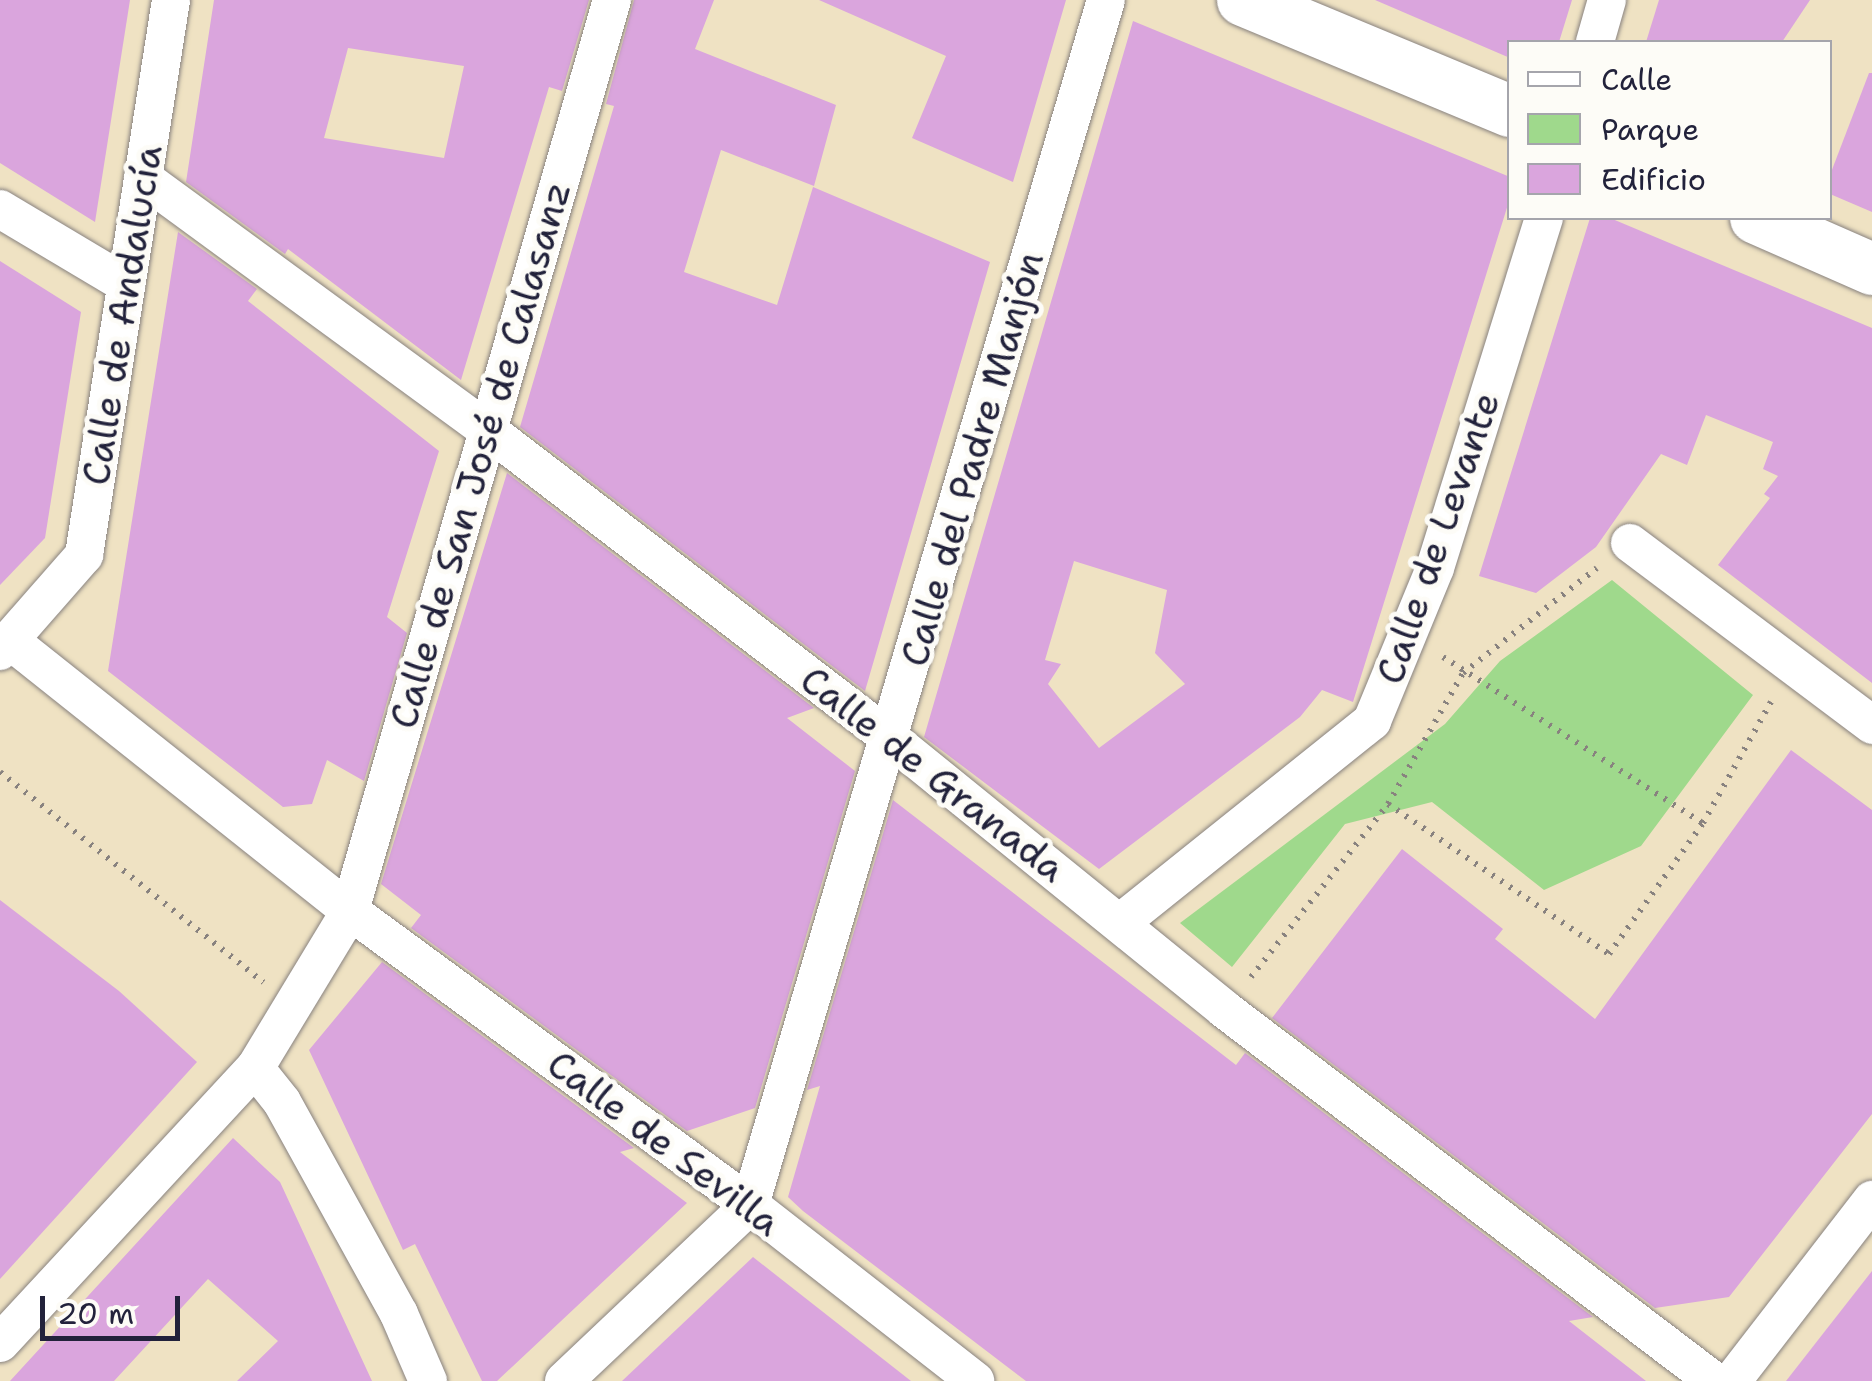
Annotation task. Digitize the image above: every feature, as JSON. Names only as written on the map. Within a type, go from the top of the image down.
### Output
[{"type":"street","name":"Calle de Andalucía","points":[[5,646],[84,555],[171,0]]},
{"type":"street","name":"Calle de San José de Calasanz","points":[[0,1343],[255,1068],[350,910],[485,428],[612,0]]},
{"type":"street","name":"Calle del Padre Manjón","points":[[750,1206],[1106,0]]},
{"type":"street","points":[[1243,0],[1507,110]]},
{"type":"street","points":[[1596,40],[1607,0]]},
{"type":"street","name":"Calle de Granada","points":[[143,178],[485,428],[891,738],[1224,1009],[1714,1381]]},
{"type":"street","points":[[0,209],[126,284]]},
{"type":"street","name":"Calle de Levante","points":[[1120,923],[1372,721],[1411,634],[1543,220]]},
{"type":"street","points":[[1761,220],[1872,269]]},
{"type":"street","points":[[1630,542],[1872,725]]},
{"type":"street","name":"Calle de Sevilla","points":[[5,646],[350,910],[750,1206],[975,1381]]},
{"type":"street","points":[[255,1068],[282,1102],[399,1314],[428,1381]]},
{"type":"street","points":[[1732,1381],[1872,1200]]},
{"type":"street","points":[[564,1381],[750,1206]]},
{"type":"path","points":[[1224,1009],[1388,804],[1464,673],[1630,542]]},
{"type":"path","points":[[1411,634],[1464,673],[1703,823]]},
{"type":"path","points":[[1388,804],[1609,954],[1703,823],[1792,666]]},
{"type":"path","points":[[0,772],[292,1004]]},
{"type":"green space","points":[[1612,580],[1753,695],[1641,846],[1544,890],[1432,802],[1345,824],[1232,967],[1180,923],[1445,724],[1500,661]]},
{"type":"building","points":[[0,0],[130,0],[95,222],[0,163]]},
{"type":"building","points":[[214,0],[589,0],[562,91],[549,87],[461,380],[288,249],[285,254],[186,182]],"holes":[[[348,48],[464,66],[444,158],[324,138]]]},
{"type":"building","points":[[634,0],[714,0],[695,49],[836,105],[814,186],[721,150],[684,272],[777,305],[813,187],[990,262],[865,691],[520,427],[614,106],[606,104]]},
{"type":"building","points":[[819,0],[1066,0],[1013,182],[912,138],[946,56]]},
{"type":"building","points":[[1375,0],[1572,0],[1560,40],[1507,40],[1507,57]]},
{"type":"building","points":[[1659,0],[1810,0],[1783,40],[1647,40]]},
{"type":"building","points":[[1133,21],[1507,176],[1507,208],[1353,702],[1322,690],[1300,717],[1099,869],[924,737]],"holes":[[[1074,561],[1167,590],[1155,653],[1185,684],[1099,748],[1048,684],[1061,664],[1045,660]]]},
{"type":"building","points":[[1872,73],[1872,212],[1832,195],[1832,170]]},
{"type":"building","points":[[1589,220],[1615,220],[1872,328],[1872,683],[1718,565],[1770,498],[1764,494],[1778,476],[1763,469],[1773,442],[1706,415],[1687,465],[1661,454],[1596,547],[1536,593],[1479,576]]},
{"type":"building","points":[[178,232],[257,289],[248,301],[439,451],[387,617],[407,633],[364,781],[327,760],[312,804],[283,807],[108,671]]},
{"type":"building","points":[[0,261],[81,312],[45,538],[0,585]]},
{"type":"building","points":[[507,473],[814,708],[787,718],[855,771],[755,1108],[687,1131],[411,928],[421,915],[381,884]]},
{"type":"building","points":[[1791,750],[1872,810],[1872,1114],[1729,1297],[1655,1308],[1272,1018],[1402,849],[1503,929],[1495,939],[1595,1019]]},
{"type":"building","points":[[893,800],[1236,1065],[1245,1053],[1593,1317],[1569,1321],[1646,1381],[1026,1381],[803,1211],[788,1197],[820,1086],[807,1090]]},
{"type":"building","points":[[0,900],[119,991],[197,1062],[0,1279]]},
{"type":"building","points":[[382,962],[634,1148],[620,1152],[687,1203],[497,1381],[482,1381],[415,1244],[403,1250],[309,1050]]},
{"type":"building","points":[[233,1138],[280,1182],[372,1381],[237,1381],[278,1341],[208,1279],[114,1381],[10,1381]]},
{"type":"building","points":[[753,1257],[911,1381],[622,1381]]},
{"type":"building","points":[[1872,1271],[1872,1381],[1786,1381]]}]
